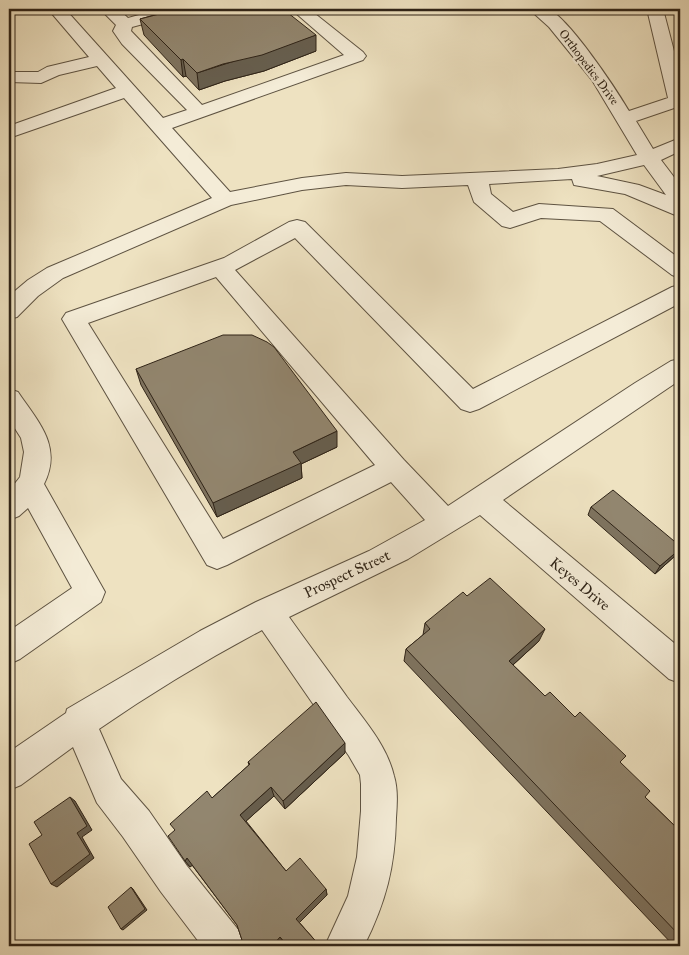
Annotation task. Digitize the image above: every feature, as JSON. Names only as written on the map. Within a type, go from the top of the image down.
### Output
[{"type":"street","points":[[56,9],[225,200]]},
{"type":"street","points":[[108,9],[125,24]]},
{"type":"street","points":[[125,24],[178,9]]},
{"type":"street","points":[[160,126],[357,56],[299,9]]},
{"type":"street","points":[[626,118],[678,101],[656,9]]},
{"type":"street","name":"Orthopedics Drive","points":[[549,12],[600,78],[626,118],[648,158],[680,199]]},
{"type":"street","points":[[125,24],[122,31],[128,40],[199,112]]},
{"type":"street","points":[[9,76],[41,78],[53,71],[101,60]]},
{"type":"street","points":[[9,132],[128,90]]},
{"type":"street","points":[[9,311],[18,299],[55,273],[225,200],[278,188],[346,179],[402,182],[519,178],[597,170],[648,158],[680,144]]},
{"type":"street","points":[[519,178],[617,184],[636,190],[680,210]]},
{"type":"street","points":[[477,179],[480,197],[510,221],[539,211],[605,214],[680,270]]},
{"type":"street","points":[[394,468],[217,556],[74,319],[232,263],[297,227],[470,402],[680,293]]},
{"type":"street","points":[[220,267],[394,468],[445,522]]},
{"type":"street","name":"Prospect Street","points":[[9,773],[78,722],[194,650],[267,612],[398,550],[445,522],[680,368]]},
{"type":"street","points":[[9,399],[36,442],[39,463],[30,485],[9,508]]},
{"type":"street","points":[[9,649],[90,592],[30,485]]},
{"type":"street","name":"Keyes Drive","points":[[481,499],[680,668]]},
{"type":"street","points":[[267,612],[361,744],[369,756],[377,776],[379,816],[372,878],[352,932],[344,946]]},
{"type":"street","points":[[78,722],[109,791],[136,824],[174,879],[226,946]]},
{"type":"building","points":[[165,9],[283,9],[316,35],[262,55],[223,64],[197,73],[183,59],[181,60],[140,19],[167,12]]},
{"type":"building","points":[[223,335],[252,335],[274,347],[337,431],[293,452],[301,463],[213,503],[136,369]]},
{"type":"building","points":[[613,490],[680,546],[680,549],[660,566],[591,507]]},
{"type":"building","points":[[490,578],[545,629],[509,661],[545,696],[550,692],[575,717],[580,712],[626,756],[620,762],[650,791],[645,797],[680,831],[680,936],[406,649],[430,629],[425,623],[463,592],[467,596]]},
{"type":"building","points":[[316,702],[345,743],[283,801],[271,787],[240,815],[286,871],[300,858],[326,889],[296,919],[320,946],[288,946],[280,937],[272,946],[236,946],[234,944],[243,943],[237,925],[187,858],[185,861],[168,836],[175,830],[170,824],[207,791],[212,798],[250,764],[248,762]]},
{"type":"building","points":[[70,797],[87,826],[77,833],[90,854],[51,884],[29,844],[42,835],[34,822]]},
{"type":"building","points":[[131,887],[145,909],[121,929],[108,907]]}]
